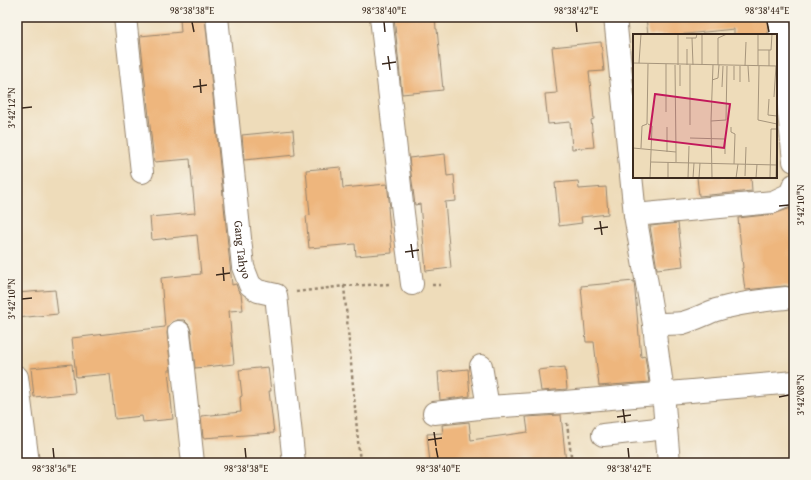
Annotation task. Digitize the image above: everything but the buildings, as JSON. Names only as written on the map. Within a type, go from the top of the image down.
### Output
[{"type":"street","points":[[125,17],[142,172]]},
{"type":"street","name":"Gang Tahyo","points":[[217,17],[243,267],[250,285],[258,291],[276,295]]},
{"type":"street","points":[[381,17],[412,284]]},
{"type":"street","points":[[615,17],[635,215],[654,324],[664,393],[669,463]]},
{"type":"street","points":[[779,17],[794,161]]},
{"type":"street","points":[[635,215],[773,202],[790,194],[794,185]]},
{"type":"street","points":[[276,295],[294,463]]},
{"type":"street","points":[[654,324],[682,323],[731,306],[756,301],[786,298]]},
{"type":"street","points":[[179,332],[193,463]]},
{"type":"street","points":[[481,366],[488,407]]},
{"type":"street","points":[[17,377],[28,463]]},
{"type":"street","points":[[434,413],[488,407],[565,402],[794,382]]},
{"type":"street","points":[[603,435],[666,428]]},
{"type":"path","points":[[276,295],[344,286],[412,284]]},
{"type":"path","points":[[344,286],[360,463]]},
{"type":"path","points":[[565,402],[572,463]]}]
